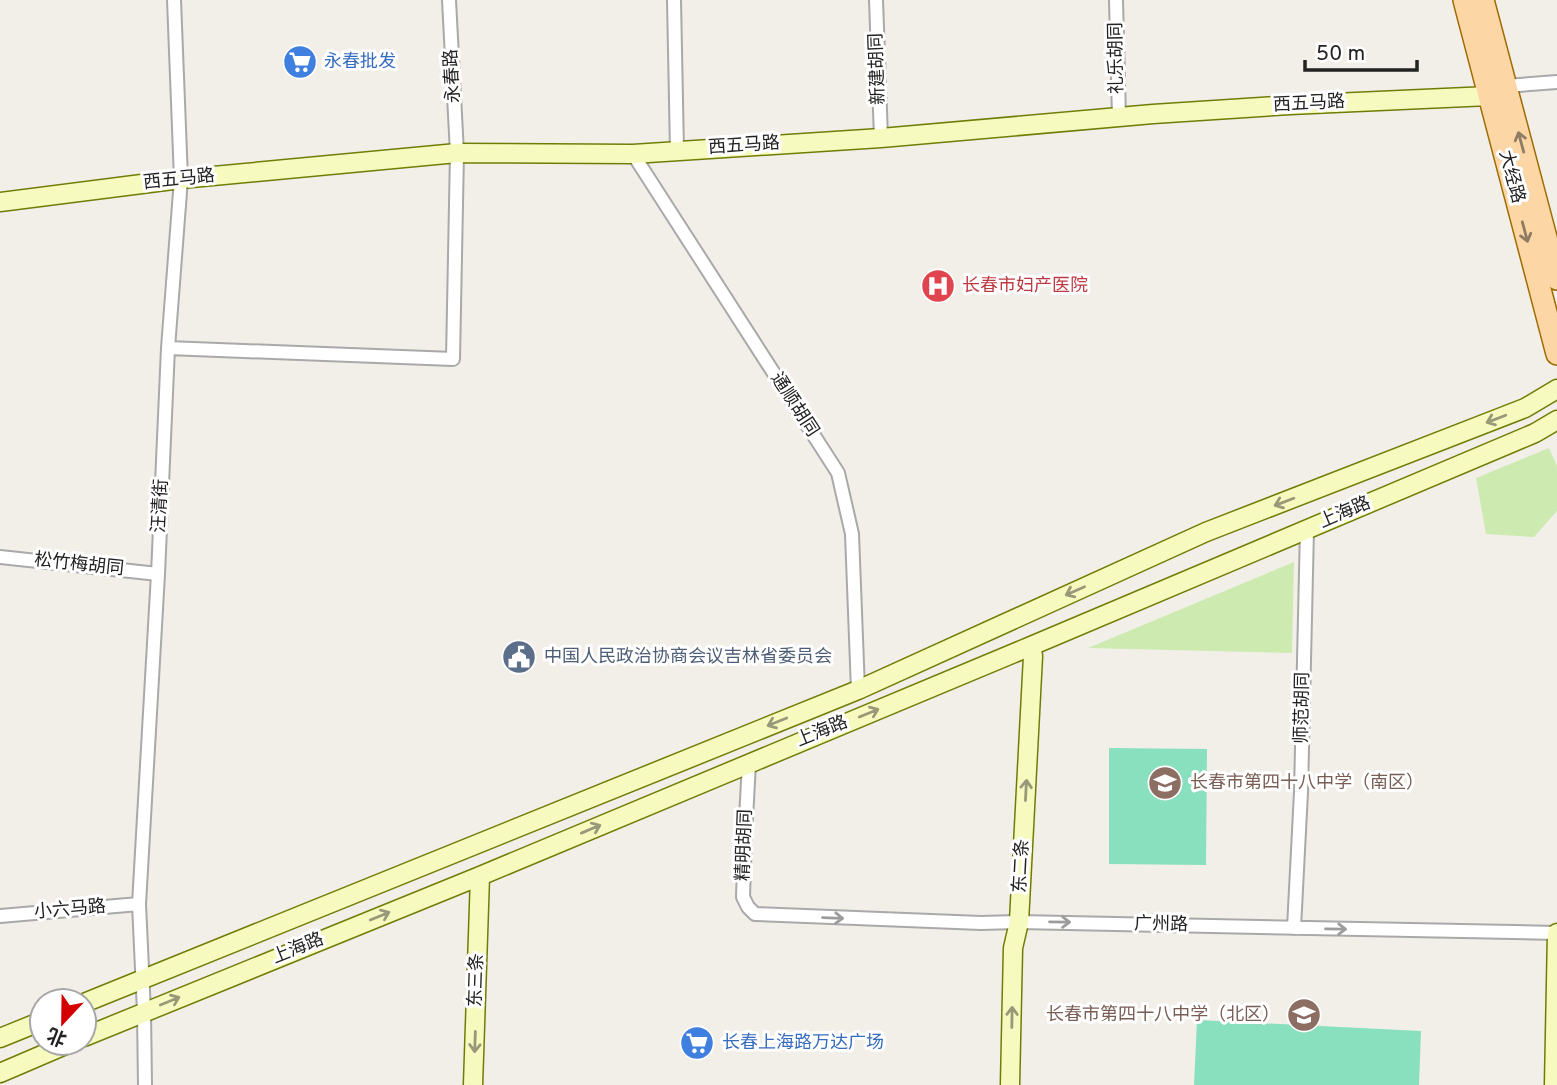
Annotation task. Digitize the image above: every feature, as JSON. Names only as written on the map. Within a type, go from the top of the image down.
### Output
[{"type":"main road","name":"大经路","points":[[1464,0],[1553,255],[1557,279]]},
{"type":"main road","name":"大经路","points":[[1483,0],[1497,91],[1557,354]]},
{"type":"main road","name":"西五马路","points":[[0,202],[181,179],[457,153],[633,154],[1497,91]]},
{"type":"main road","name":"上海路","points":[[98,997],[858,690],[1206,532],[1525,408],[1557,389]]},
{"type":"main road","name":"上海路","points":[[98,1031],[480,876],[1031,646],[1535,433],[1557,420]]},
{"type":"main road","name":"东二条","points":[[1010,1085],[1013,948],[1019,922],[1033,656],[1031,646]]},
{"type":"main road","name":"东三条","points":[[473,1085],[480,876]]},
{"type":"main road","points":[[1554,1085],[1557,933]]},
{"type":"main road","points":[[0,1038],[28,1027]]},
{"type":"main road","points":[[0,1073],[37,1057]]},
{"type":"street","name":"汪清街","points":[[145,1085],[139,904],[168,348],[181,179],[174,0]]},
{"type":"street","name":"永春路","points":[[168,348],[453,359],[457,153],[449,0]]},
{"type":"street","points":[[674,0],[677,150]]},
{"type":"street","name":"新建胡同","points":[[876,0],[881,138]]},
{"type":"street","name":"礼乐胡同","points":[[1116,0],[1119,117]]},
{"type":"street","points":[[1497,91],[1557,82]]},
{"type":"street","name":"通顺胡同","points":[[633,154],[838,473],[852,534],[858,690]]},
{"type":"street","name":"师范胡同","points":[[1294,928],[1301,792],[1307,529]]},
{"type":"street","name":"松竹梅胡同","points":[[0,557],[158,574]]},
{"type":"street","name":"精明胡同","points":[[749,763],[743,897],[755,914],[764,915]]},
{"type":"street","name":"小六马路","points":[[0,916],[139,904]]},
{"type":"street","name":"广州路","points":[[764,915],[981,923],[1557,933]]},
{"type":"green space","points":[[1549,448],[1557,466],[1557,511],[1534,537],[1486,534],[1476,478]]},
{"type":"green space","points":[[1294,562],[1292,653],[1088,648]]},
{"type":"green space","points":[[1109,748],[1207,749],[1206,865],[1109,864]]},
{"type":"green space","points":[[1197,1020],[1421,1031],[1419,1085],[1194,1085]]},
{"type":"place","name":"永春批发","points":[[300,62]]},
{"type":"place","name":"长春市妇产医院","points":[[938,286]]},
{"type":"place","name":"中国人民政治协商会议吉林省委员会","points":[[519,657]]},
{"type":"place","name":"长春市第四十八中学（南区）","points":[[1165,783]]},
{"type":"place","name":"长春市第四十八中学（北区）","points":[[1304,1015]]},
{"type":"place","name":"长春上海路万达广场","points":[[697,1043]]}]
